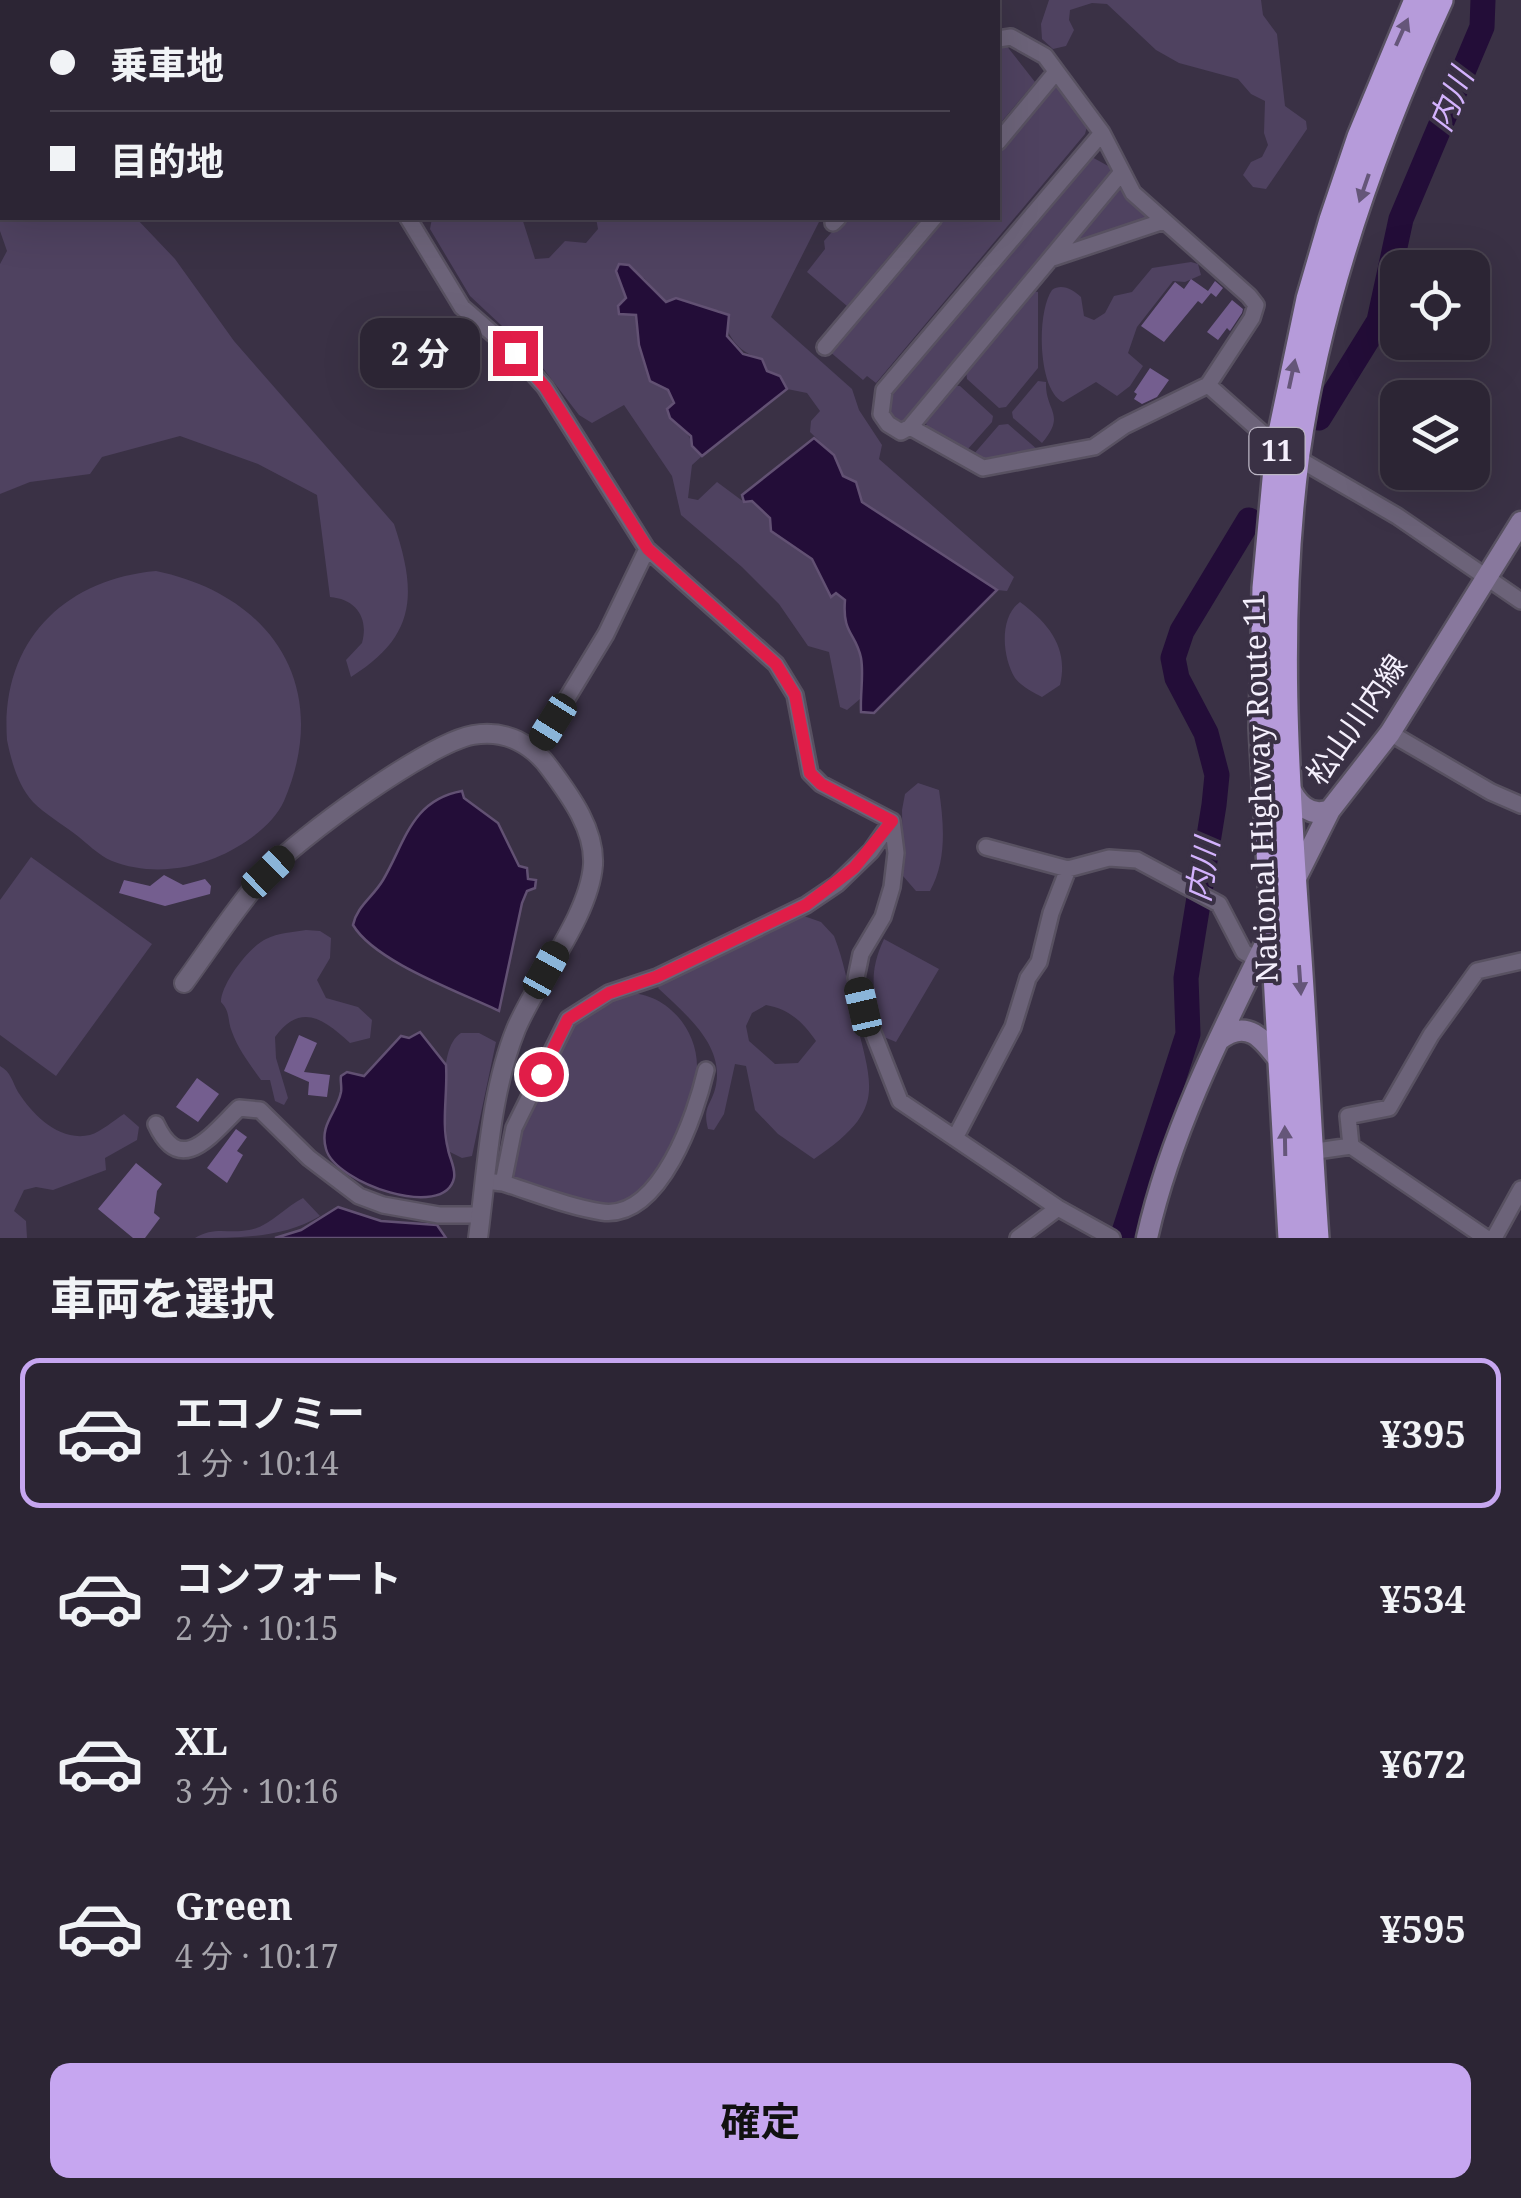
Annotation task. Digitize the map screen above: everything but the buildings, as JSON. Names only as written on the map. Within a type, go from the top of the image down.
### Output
[{"type":"highway","name":"National Highway Route 11","points":[[1291,1238],[1262,728],[1266,588],[1304,318],[1360,137],[1416,0]]},
{"type":"highway","name":"National Highway Route 11","points":[[1316,1238],[1287,783],[1282,645],[1287,452],[1354,218],[1402,85],[1440,0]]},
{"type":"main road","name":"松山川内線","points":[[1147,1238],[1158,1191],[1219,1040],[1330,810],[1390,732],[1521,522]]},
{"type":"main road","points":[[1287,783],[1306,809],[1316,813],[1330,810]]},
{"type":"main road","points":[[1219,1040],[1228,1033],[1252,1031],[1282,1062]]},
{"type":"street","points":[[910,427],[982,468],[1094,447],[1124,426],[1208,385],[1256,306],[1134,194],[1102,133],[1045,56],[1011,38],[1000,39]]},
{"type":"street","points":[[1000,140],[1056,72]]},
{"type":"street","points":[[1102,133],[884,390],[881,414],[888,424],[901,432],[910,427],[1122,172]]},
{"type":"street","points":[[409,220],[462,307],[515,353],[545,387],[648,549],[776,664],[795,695],[810,773],[821,784],[892,821]]},
{"type":"street","points":[[825,347],[932,220]]},
{"type":"street","points":[[1050,259],[1164,221]]},
{"type":"street","points":[[1208,385],[1287,452],[1397,516],[1521,600]]},
{"type":"street","points":[[535,751],[606,634],[648,549]]},
{"type":"street","points":[[1390,732],[1492,792],[1521,804]]},
{"type":"street","points":[[184,983],[268,872],[340,810],[437,750],[468,736],[511,737],[535,751],[582,818],[592,846],[593,864],[587,896],[514,1033],[500,1089],[494,1182]]},
{"type":"street","points":[[892,821],[896,854],[892,887],[882,917],[861,954],[856,978],[863,1007],[900,1101],[1058,1208],[1109,1237]]},
{"type":"street","points":[[478,1238],[481,1216],[514,1128],[568,1019],[609,993],[656,977],[806,905],[849,873],[892,821]]},
{"type":"street","points":[[986,846],[1068,868],[1110,858],[1137,860],[1219,904],[1244,952],[1258,959]]},
{"type":"street","points":[[955,1138],[1013,1027],[1028,978],[1039,962],[1068,868]]},
{"type":"street","points":[[1351,1146],[1348,1116],[1389,1108],[1431,1035],[1477,971],[1521,961]]},
{"type":"street","points":[[494,1182],[602,1212],[636,1204],[657,1184],[672,1159],[706,1070]]},
{"type":"street","points":[[156,1124],[167,1144],[187,1151],[202,1144],[239,1108],[260,1110],[308,1158],[359,1196],[382,1206],[439,1216],[481,1216]]},
{"type":"street","points":[[1310,1152],[1351,1146],[1486,1238]]},
{"type":"street","points":[[1494,1238],[1521,1189]]},
{"type":"street","points":[[1018,1238],[1058,1208]]},
{"type":"shaded area","points":[[1049,0],[1261,0],[1263,15],[1277,34],[1285,106],[1306,121],[1307,129],[1266,189],[1253,187],[1243,175],[1251,162],[1262,157],[1268,145],[1264,133],[1265,101],[1251,94],[1238,79],[1179,63],[1156,50],[1107,4],[1092,3],[1070,10],[1074,30],[1066,46],[1053,49],[1042,39],[1041,24]]},
{"type":"shaded area","points":[[1006,45],[1035,82],[1000,124],[1000,46]]},
{"type":"shaded area","points":[[1052,85],[1059,86],[1087,127],[876,383],[867,376],[863,380],[829,351],[939,220],[1000,220],[1000,149]]},
{"type":"shaded area","points":[[1090,156],[1110,167],[1114,175],[903,427],[887,416],[887,399]]},
{"type":"shaded area","points":[[1119,180],[1150,216],[1140,223],[1073,243]]},
{"type":"shaded area","points":[[0,220],[138,220],[175,259],[234,341],[394,524],[406,571],[406,611],[389,646],[373,661],[351,677],[346,660],[362,643],[364,626],[353,606],[330,597],[317,495],[258,464],[180,436],[102,457],[90,474],[30,482],[0,494],[0,264],[7,251]]},
{"type":"shaded area","points":[[432,220],[523,220],[535,259],[549,258],[565,241],[586,243],[598,229],[596,220],[820,220],[771,317],[852,389],[859,410],[882,445],[879,459],[1014,577],[1007,591],[997,590],[862,502],[856,482],[843,476],[834,455],[810,432],[811,421],[820,411],[807,393],[787,389],[780,376],[767,371],[762,359],[739,347],[719,310],[708,311],[676,298],[666,302],[644,278],[616,271],[636,314],[650,381],[668,390],[679,422],[702,456],[692,465],[688,498],[698,500],[717,482],[744,502],[752,501],[770,518],[771,531],[812,559],[831,597],[836,593],[846,600],[865,670],[860,699],[847,710],[840,707],[829,652],[808,646],[779,604],[681,515],[672,476],[624,405],[592,423],[579,415],[532,354],[470,296],[430,229]]},
{"type":"shaded area","points":[[842,220],[919,220],[847,306],[807,272],[825,249],[824,241]]},
{"type":"shaded area","points":[[619,264],[629,265],[666,302],[676,298],[729,315],[727,336],[743,354],[762,359],[767,371],[780,376],[787,389],[702,456],[692,446],[691,436],[670,418],[667,409],[674,403],[668,390],[650,381],[639,345],[636,315],[619,314],[618,306],[626,298],[616,271]]},
{"type":"shaded area","points":[[1198,264],[1201,275],[1185,282],[1173,281],[1137,327],[1128,353],[1143,366],[1130,386],[1117,396],[1096,382],[1063,402],[1055,395],[1048,383],[1042,350],[1043,316],[1052,290],[1063,287],[1081,297],[1084,316],[1094,320],[1105,313],[1114,296],[1132,292],[1152,268]]},
{"type":"shaded area","points":[[1033,291],[1038,292],[1038,368],[1006,407],[999,408],[967,379],[966,370]]},
{"type":"shaded area","points":[[1038,381],[1046,382],[1054,418],[1042,443],[1013,418],[1012,412]]},
{"type":"shaded area","points":[[953,386],[960,386],[993,416],[992,422],[962,451],[927,427],[925,419]]},
{"type":"shaded area","points":[[1008,424],[1038,450],[988,462],[973,455],[999,425]]},
{"type":"shaded area","points":[[814,438],[834,455],[843,476],[856,482],[862,502],[997,590],[874,713],[861,712],[861,658],[847,627],[845,600],[836,593],[831,597],[812,559],[771,531],[770,518],[752,501],[744,502],[742,495]]},
{"type":"shaded area","points":[[156,571],[197,583],[232,601],[260,624],[282,652],[296,684],[301,720],[297,759],[284,801],[272,819],[225,853],[190,866],[164,869],[138,868],[107,859],[43,811],[19,781],[7,740],[8,704],[15,673],[27,645],[45,621],[67,602],[94,587],[123,576]]},
{"type":"shaded area","points":[[1020,602],[1047,627],[1059,648],[1060,685],[1042,697],[1018,681],[1007,659],[1006,627]]},
{"type":"shaded area","points":[[918,783],[939,790],[941,803],[942,854],[930,891],[916,891],[903,876],[902,810],[905,794]]},
{"type":"shaded area","points":[[462,791],[464,798],[498,823],[519,866],[527,868],[528,879],[536,880],[535,888],[527,891],[522,903],[499,1011],[399,963],[364,939],[353,925],[420,813],[445,796]]},
{"type":"shaded area","points":[[31,857],[152,944],[56,1076],[0,1035],[0,900]]},
{"type":"shaded area","points":[[801,915],[821,922],[837,945],[866,1060],[868,1095],[854,1126],[814,1159],[778,1134],[755,1110],[746,1066],[735,1064],[724,1114],[714,1130],[708,1129],[707,1110],[716,1085],[714,1056],[700,1030],[658,988],[664,979]],"holes":[[[766,1005],[795,1017],[816,1041],[798,1063],[775,1064],[749,1041],[746,1026],[752,1013]]]},
{"type":"shaded area","points":[[320,931],[331,938],[330,958],[317,980],[326,998],[358,1007],[372,1020],[370,1038],[350,1043],[312,1018],[303,1017],[285,1026],[275,1037],[276,1058],[288,1098],[284,1105],[275,1101],[270,1080],[261,1080],[241,1051],[221,1002],[222,994],[244,958],[259,943],[275,935]]},
{"type":"shaded area","points":[[884,939],[939,969],[896,1042],[884,1037],[874,988],[875,965]]},
{"type":"shaded area","points":[[626,993],[641,994],[666,1006],[686,1027],[696,1054],[695,1086],[669,1153],[640,1192],[623,1204],[606,1208],[509,1182],[522,1127],[572,1020]]},
{"type":"shaded area","points":[[420,1032],[446,1065],[445,1128],[454,1178],[446,1190],[412,1197],[349,1174],[334,1162],[324,1140],[339,1099],[341,1076],[347,1072],[364,1076],[401,1036],[409,1038]]},
{"type":"shaded area","points":[[461,1033],[479,1033],[496,1042],[472,1156],[462,1158],[448,1151],[444,1087],[448,1054]]},
{"type":"shaded area","points":[[0,1066],[31,1109],[58,1131],[90,1135],[124,1114],[139,1127],[137,1140],[105,1158],[106,1170],[53,1190],[24,1190],[14,1211],[26,1221],[27,1238],[0,1238]]},
{"type":"shaded area","points":[[303,1198],[320,1216],[291,1229],[245,1237],[195,1238],[208,1232],[256,1228]]},
{"type":"shaded area","points":[[338,1207],[381,1221],[437,1225],[446,1238],[275,1238],[301,1230]]},
{"type":"waterway","name":"内川","points":[[1319,418],[1379,321],[1401,219],[1482,27],[1483,0]]},
{"type":"waterway","name":"内川","points":[[1122,1238],[1188,1034],[1186,978],[1217,775],[1206,733],[1177,678],[1173,658],[1182,631],[1249,520]]},
{"type":"route","points":[[515,353],[545,387],[648,549],[776,664],[795,695],[810,773],[821,784],[892,821],[871,851],[838,884],[806,905],[656,977],[609,993],[568,1019],[541,1074]]}]
